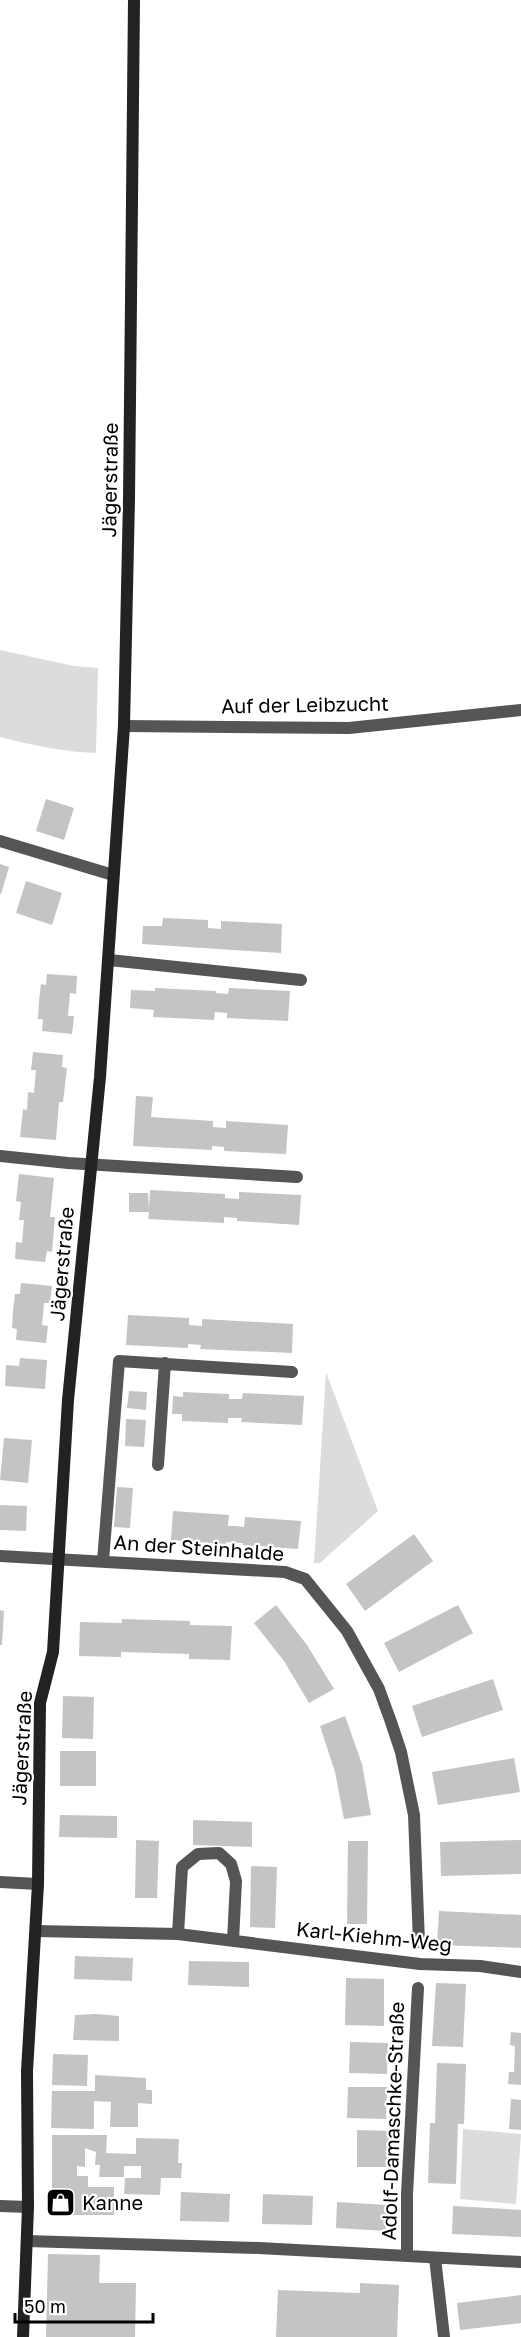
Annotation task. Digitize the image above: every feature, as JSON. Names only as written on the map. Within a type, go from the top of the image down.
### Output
[{"type":"street","name":"Jägerstraße","points":[[23,2337],[28,2207],[27,2071],[38,1884],[40,1703],[53,1652],[68,1400],[108,960],[112,875],[124,726],[134,0]]},
{"type":"street","name":"Auf der Leibzucht","points":[[124,726],[349,728],[521,710]]},
{"type":"street","points":[[0,840],[112,875]]},
{"type":"street","points":[[108,960],[301,980]]},
{"type":"street","points":[[0,1156],[297,1177]]},
{"type":"street","points":[[103,1561],[119,1360],[292,1372]]},
{"type":"street","points":[[158,1465],[165,1363]]},
{"type":"street","name":"An der Steinhalde","points":[[0,1556],[285,1572],[305,1579],[347,1631],[379,1689],[401,1752],[414,1815],[418,1942]]},
{"type":"street","points":[[178,1934],[182,1867],[198,1854],[219,1853],[231,1864],[236,1881],[233,1941]]},
{"type":"street","points":[[0,1882],[38,1884]]},
{"type":"street","name":"Karl-Kiehm-Weg","points":[[36,1931],[178,1934],[420,1964],[516,1971]]},
{"type":"street","name":"Adolf-Damaschke-Straße","points":[[406,2256],[418,1988]]},
{"type":"street","points":[[0,2206],[28,2207]]},
{"type":"street","name":"Adolf-Damaschke-Straße","points":[[27,2241],[259,2248],[521,2262]]},
{"type":"street","points":[[435,2258],[444,2337]]},
{"type":"shaded area","points":[[0,650],[74,666],[98,668],[96,753],[48,748],[0,737]]},
{"type":"shaded area","points":[[326,1372],[378,1511],[320,1563],[314,1563]]},
{"type":"shaded area","points":[[463,2129],[521,2134],[516,2204],[460,2199]]},
{"type":"building","points":[[46,799],[74,808],[64,840],[36,831]]},
{"type":"building","points":[[0,864],[9,867],[1,894],[0,894]]},
{"type":"building","points":[[26,881],[62,893],[52,925],[16,913]]},
{"type":"building","points":[[163,918],[208,920],[208,928],[221,929],[221,921],[282,924],[281,953],[142,944],[143,926],[162,926]]},
{"type":"building","points":[[47,974],[77,976],[76,994],[70,993],[68,1016],[74,1016],[72,1034],[42,1031],[43,1019],[38,1019],[39,1001],[41,984],[46,985]]},
{"type":"building","points":[[155,988],[216,991],[216,993],[228,994],[229,988],[290,991],[288,1021],[227,1018],[227,1013],[215,1012],[214,1020],[153,1017],[154,1010],[130,1008],[131,990],[155,991]]},
{"type":"building","points":[[33,1052],[63,1055],[62,1067],[67,1068],[63,1102],[59,1102],[56,1140],[20,1137],[23,1109],[27,1110],[28,1092],[34,1093],[36,1070],[31,1070]]},
{"type":"building","points":[[136,1096],[153,1097],[151,1117],[213,1121],[213,1127],[226,1128],[226,1121],[288,1125],[286,1154],[224,1151],[224,1147],[212,1146],[212,1150],[133,1146]]},
{"type":"building","points":[[19,1174],[54,1178],[50,1217],[55,1217],[52,1252],[47,1251],[45,1262],[15,1259],[16,1242],[22,1243],[24,1220],[19,1220],[21,1202],[16,1201]]},
{"type":"building","points":[[150,1190],[225,1194],[225,1198],[239,1199],[239,1192],[301,1195],[299,1225],[237,1221],[237,1218],[224,1217],[224,1223],[148,1219],[149,1212],[129,1212],[129,1193],[148,1193],[149,1209]]},
{"type":"building","points":[[21,1283],[52,1286],[50,1303],[44,1303],[42,1325],[48,1326],[46,1343],[16,1340],[17,1329],[12,1328],[13,1310],[15,1294],[20,1294]]},
{"type":"building","points":[[128,1315],[189,1318],[189,1325],[202,1326],[202,1319],[293,1324],[292,1353],[200,1349],[201,1345],[188,1344],[188,1348],[126,1345]]},
{"type":"building","points":[[20,1358],[47,1360],[45,1389],[5,1386],[6,1365],[19,1366]]},
{"type":"building","points":[[129,1391],[147,1392],[146,1410],[127,1408]]},
{"type":"building","points":[[183,1392],[229,1394],[229,1399],[242,1399],[243,1393],[304,1396],[302,1425],[241,1422],[242,1418],[228,1418],[228,1423],[182,1421],[182,1414],[172,1414],[173,1396],[183,1397]]},
{"type":"building","points":[[126,1419],[146,1420],[144,1447],[125,1446]]},
{"type":"building","points":[[4,1438],[32,1440],[28,1483],[0,1480]]},
{"type":"building","points":[[117,1487],[133,1488],[130,1528],[114,1527]]},
{"type":"building","points":[[0,1505],[27,1506],[26,1531],[0,1530]]},
{"type":"building","points":[[173,1511],[229,1515],[228,1526],[244,1527],[245,1517],[301,1521],[298,1549],[243,1545],[243,1543],[171,1540]]},
{"type":"building","points":[[414,1534],[433,1561],[365,1611],[346,1584]]},
{"type":"building","points":[[276,1605],[307,1645],[334,1689],[309,1703],[284,1661],[254,1623]]},
{"type":"building","points":[[458,1605],[473,1633],[399,1672],[384,1643]]},
{"type":"building","points":[[0,1610],[4,1611],[2,1645],[0,1645]]},
{"type":"building","points":[[122,1619],[190,1621],[190,1625],[232,1626],[230,1660],[189,1659],[189,1654],[121,1652],[121,1657],[79,1656],[80,1622],[122,1623]]},
{"type":"building","points":[[493,1679],[503,1710],[422,1737],[412,1706]]},
{"type":"building","points":[[63,1696],[94,1697],[93,1739],[62,1738]]},
{"type":"building","points":[[345,1716],[362,1764],[371,1815],[344,1819],[335,1772],[320,1726]]},
{"type":"building","points":[[60,1751],[96,1751],[96,1786],[60,1786]]},
{"type":"building","points":[[514,1758],[520,1792],[438,1805],[432,1772]]},
{"type":"building","points":[[60,1815],[117,1816],[117,1838],[59,1837]]},
{"type":"building","points":[[193,1820],[252,1822],[252,1847],[193,1845]]},
{"type":"building","points":[[136,1840],[159,1841],[157,1898],[135,1898]]},
{"type":"building","points":[[521,1840],[521,1874],[441,1876],[440,1842]]},
{"type":"building","points":[[348,1841],[368,1841],[367,1924],[347,1924]]},
{"type":"building","points":[[251,1866],[277,1867],[275,1928],[250,1927]]},
{"type":"building","points":[[439,1911],[521,1915],[521,1948],[437,1945]]},
{"type":"building","points":[[75,1956],[133,1958],[132,1981],[74,1979]]},
{"type":"building","points":[[189,1961],[249,1962],[249,1987],[188,1985]]},
{"type":"building","points":[[346,1978],[384,1979],[384,2026],[345,2025]]},
{"type":"building","points":[[436,1983],[466,1984],[463,2047],[432,2046]]},
{"type":"building","points":[[75,2015],[119,2016],[119,2041],[73,2040]]},
{"type":"building","points":[[511,2032],[521,2033],[521,2085],[508,2084],[509,2072],[514,2072],[515,2046],[510,2045]]},
{"type":"building","points":[[350,2042],[388,2043],[387,2074],[349,2073]]},
{"type":"building","points":[[53,2054],[88,2055],[87,2086],[52,2085]]},
{"type":"building","points":[[437,2063],[466,2064],[464,2124],[458,2124],[456,2184],[428,2183],[430,2123],[435,2123]]},
{"type":"building","points":[[95,2075],[146,2078],[146,2090],[152,2090],[152,2104],[138,2103],[138,2127],[110,2127],[111,2102],[94,2101],[94,2129],[51,2128],[52,2091],[95,2091]]},
{"type":"building","points":[[348,2087],[387,2087],[386,2119],[347,2118]]},
{"type":"building","points":[[511,2099],[521,2100],[521,2130],[509,2129]]},
{"type":"building","points":[[357,2130],[392,2131],[392,2167],[357,2167]]},
{"type":"building","points":[[52,2135],[107,2135],[106,2153],[136,2154],[136,2138],[179,2139],[178,2163],[182,2163],[181,2178],[161,2178],[160,2195],[124,2194],[125,2178],[141,2178],[141,2166],[124,2166],[124,2177],[99,2177],[100,2165],[95,2165],[96,2152],[85,2148],[85,2167],[77,2166],[77,2176],[88,2176],[88,2187],[114,2187],[114,2215],[52,2215]]},
{"type":"building","points":[[181,2192],[230,2194],[229,2222],[180,2221]]},
{"type":"building","points":[[263,2194],[313,2196],[312,2225],[262,2224]]},
{"type":"building","points":[[337,2202],[387,2205],[386,2231],[336,2228]]},
{"type":"building","points":[[453,2206],[521,2210],[521,2237],[452,2234]]},
{"type":"building","points":[[48,2254],[100,2255],[99,2283],[136,2283],[135,2337],[46,2337]]},
{"type":"building","points":[[360,2283],[399,2285],[397,2337],[276,2337],[278,2290],[360,2293]]},
{"type":"building","points":[[521,2295],[521,2323],[460,2330],[457,2303]]},
{"type":"place","name":"Kanne","points":[[61,2203]]}]
